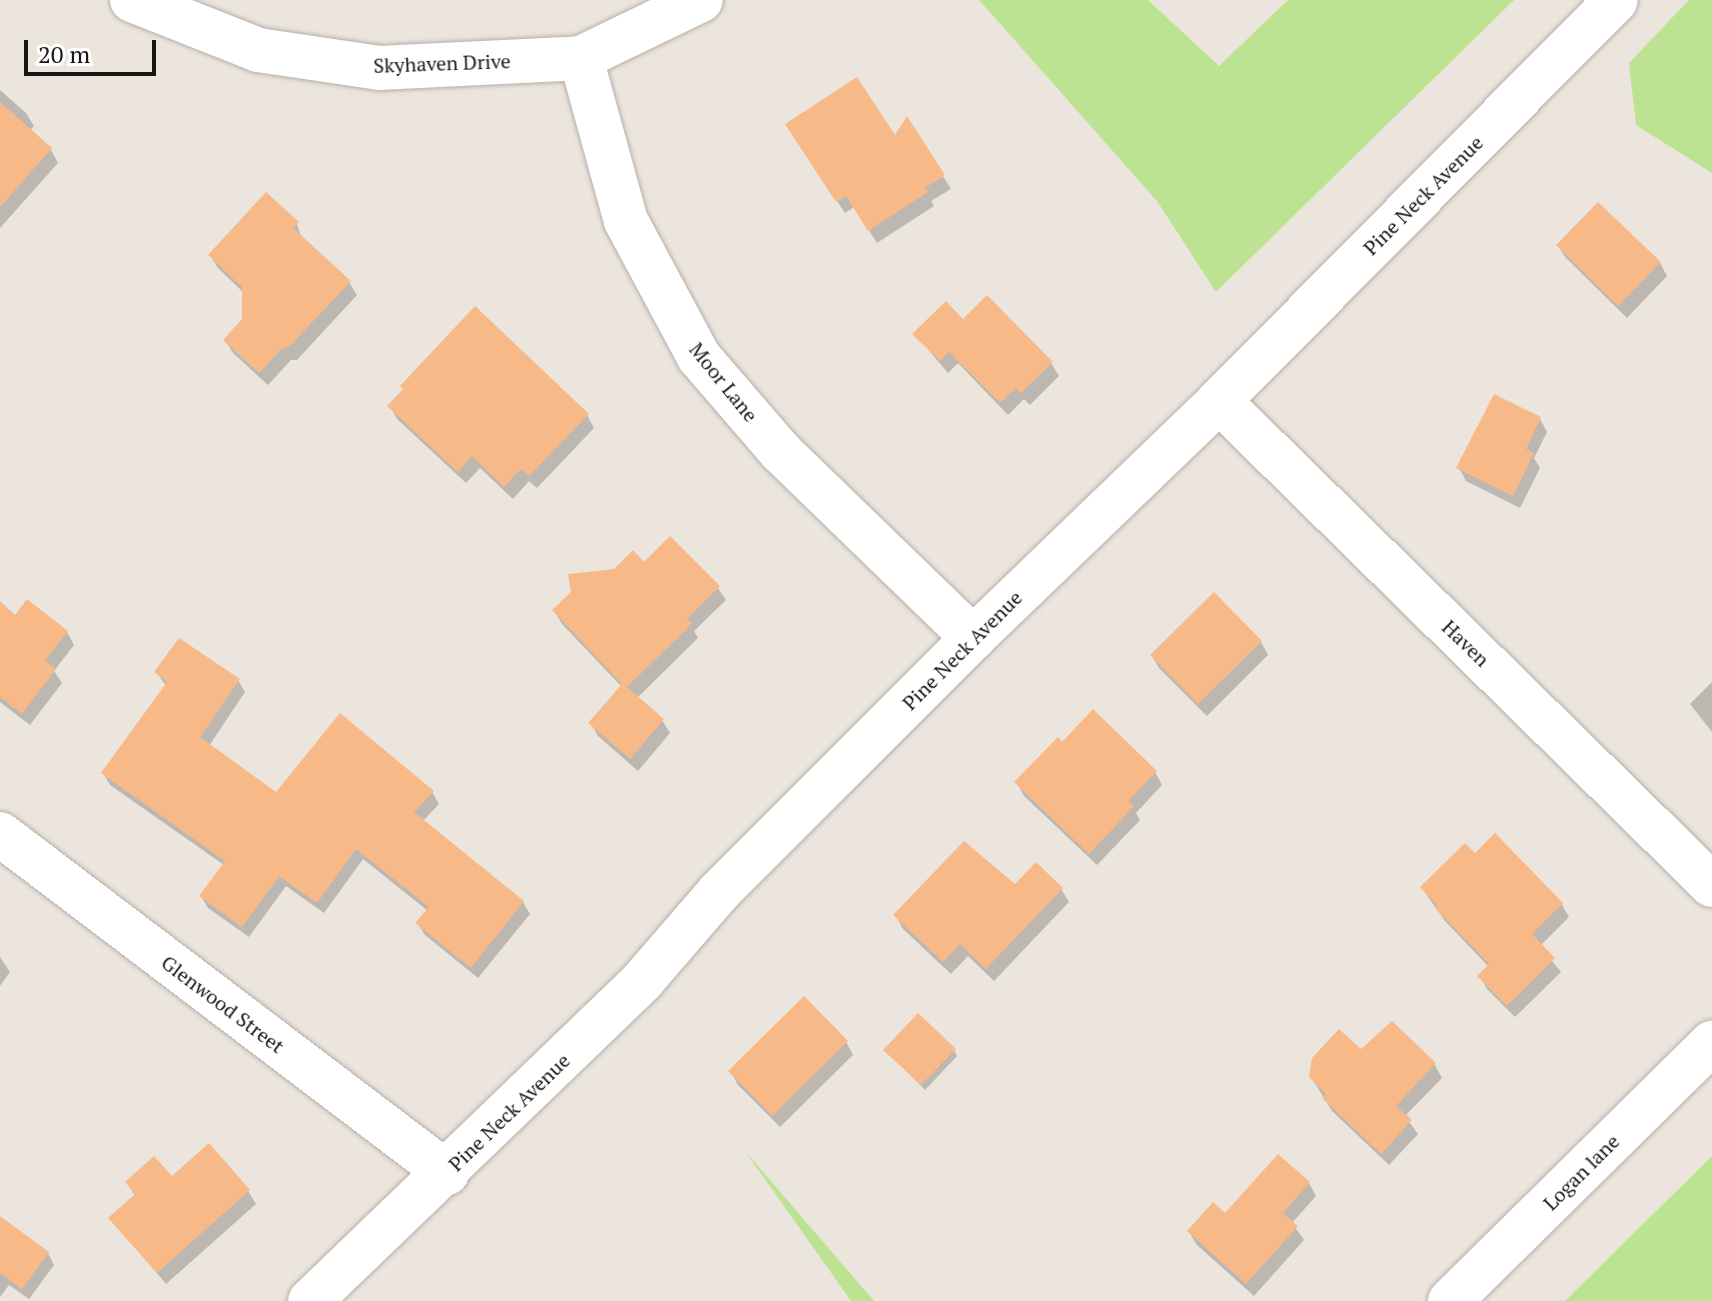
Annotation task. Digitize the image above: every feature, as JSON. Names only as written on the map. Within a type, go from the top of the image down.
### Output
[{"type":"street","name":"Skyhaven Drive","points":[[132,0],[258,50],[380,68],[581,58],[701,0]]},
{"type":"street","name":"Pine Neck Avenue","points":[[310,1301],[447,1173],[643,980],[719,892],[973,638],[1219,401],[1616,0]]},
{"type":"street","name":"Moor Lane","points":[[581,58],[626,221],[699,357],[780,451],[973,638]]},
{"type":"street","name":"Haven","points":[[1219,401],[1712,885]]},
{"type":"street","name":"Glenwood Street","points":[[0,834],[447,1173]]},
{"type":"street","name":"Logan lane","points":[[1450,1301],[1712,1043]]},
{"type":"green space","points":[[979,0],[1148,0],[1219,66],[1288,0],[1514,0],[1216,292],[1157,201]]},
{"type":"green space","points":[[1689,0],[1712,0],[1712,173],[1636,125],[1629,63]]},
{"type":"green space","points":[[745,1151],[874,1301],[851,1301]]},
{"type":"green space","points":[[1712,1156],[1712,1301],[1565,1301]]},
{"type":"building","points":[[857,77],[895,135],[907,116],[945,175],[925,188],[928,192],[868,231],[846,196],[836,202],[785,124]]},
{"type":"building","points":[[0,102],[52,148],[0,207]]},
{"type":"building","points":[[266,192],[299,222],[293,228],[351,281],[289,347],[283,348],[259,373],[223,340],[242,319],[242,287],[208,255]]},
{"type":"building","points":[[1598,202],[1661,262],[1618,306],[1556,245]]},
{"type":"building","points":[[987,295],[1053,362],[1021,393],[1016,388],[1000,403],[949,352],[940,361],[912,334],[946,301],[963,319]]},
{"type":"building","points":[[475,306],[589,414],[529,476],[521,469],[504,487],[472,456],[458,472],[387,406],[403,389],[400,386]]},
{"type":"building","points":[[1494,394],[1541,417],[1526,449],[1534,453],[1513,496],[1456,468]]},
{"type":"building","points":[[670,536],[720,586],[687,619],[692,624],[627,687],[664,719],[630,759],[588,723],[622,684],[552,610],[571,592],[568,574],[614,569],[633,550],[644,562]]},
{"type":"building","points":[[1214,592],[1262,641],[1198,704],[1150,655]]},
{"type":"building","points":[[27,599],[68,631],[45,661],[56,669],[22,714],[0,697],[0,601],[15,615]]},
{"type":"building","points":[[179,638],[240,679],[200,737],[276,792],[340,713],[434,791],[414,812],[524,901],[471,968],[415,923],[429,907],[356,849],[317,903],[279,876],[242,927],[199,896],[225,861],[101,773],[167,682],[154,672]]},
{"type":"building","points":[[1093,709],[1157,771],[1128,801],[1134,806],[1089,854],[1014,782],[1058,737],[1062,742]]},
{"type":"building","points":[[1495,833],[1563,903],[1532,934],[1555,958],[1507,1006],[1477,976],[1489,964],[1435,908],[1438,906],[1420,887],[1465,843],[1475,853]]},
{"type":"building","points":[[964,841],[1015,884],[1036,862],[1063,888],[986,969],[960,944],[943,962],[893,915]]},
{"type":"building","points":[[804,996],[848,1041],[772,1116],[728,1071]]},
{"type":"building","points":[[918,1013],[956,1049],[921,1085],[883,1050]]},
{"type":"building","points":[[1392,1021],[1436,1063],[1396,1106],[1412,1120],[1381,1154],[1322,1098],[1326,1094],[1309,1077],[1312,1058],[1339,1029],[1361,1049]]},
{"type":"building","points":[[209,1143],[250,1190],[157,1273],[108,1218],[135,1194],[125,1182],[154,1156],[172,1176]]},
{"type":"building","points":[[1278,1154],[1310,1182],[1283,1213],[1298,1226],[1246,1284],[1187,1231],[1213,1202],[1225,1213]]},
{"type":"building","points":[[0,1216],[49,1252],[22,1289],[0,1273]]}]
